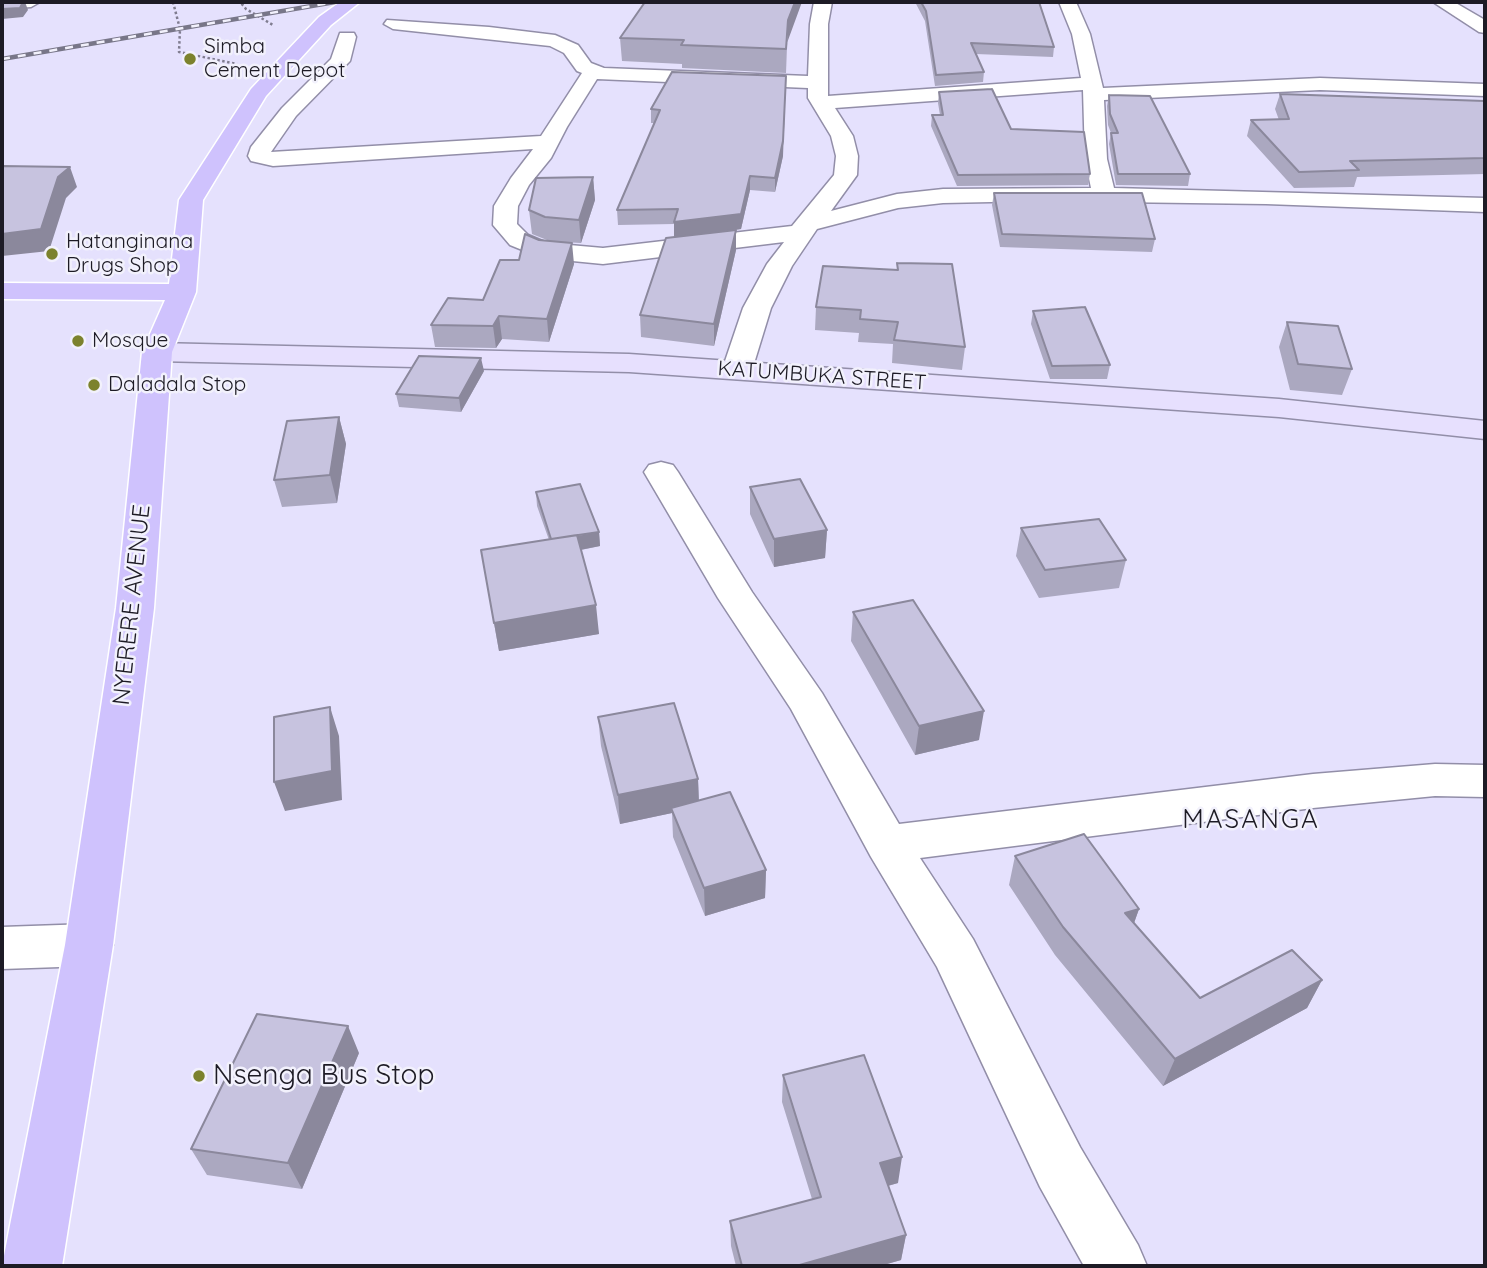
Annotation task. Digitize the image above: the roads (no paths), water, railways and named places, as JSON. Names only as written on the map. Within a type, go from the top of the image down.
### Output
[{"type":"main road","name":"NYERERE AVENUE","points":[[32,1266],[89,946],[135,608],[157,352],[182,292],[191,200],[258,93],[326,21],[351,2]]},
{"type":"main road","points":[[2,291],[182,292]]},
{"type":"main road","name":"KATUMBUKA STREET","points":[[157,352],[629,363],[1279,408],[1485,430]]},
{"type":"street","points":[[2,4],[31,2]]},
{"type":"street","points":[[737,370],[758,308],[780,264],[845,175],[847,156],[842,136],[820,92],[819,24],[823,2]]},
{"type":"street","points":[[1067,2],[1081,34],[1092,89],[1096,159],[1104,195]]},
{"type":"street","points":[[1442,2],[1485,28]]},
{"type":"street","points":[[308,41],[359,34],[429,9]]},
{"type":"street","points":[[393,24],[555,41],[571,49],[584,67],[592,72],[820,92],[1320,84],[1485,90]]},
{"type":"street","points":[[359,34],[340,61],[289,112],[259,152],[259,156],[272,159],[432,147],[549,142]]},
{"type":"street","points":[[592,72],[506,206],[505,225],[519,240],[542,250],[603,256],[804,228],[920,197],[1104,195],[1485,205]]},
{"type":"street","points":[[661,472],[737,598],[808,703],[887,844],[956,954],[1060,1167],[1117,1266]]},
{"type":"street","points":[[887,844],[1313,791],[1435,780],[1485,781]]},
{"type":"street","points":[[2,948],[89,946]]},
{"type":"railway","points":[[2,59],[335,2]]},
{"type":"place","name":"Simba Cement Depot","points":[[190,59]]},
{"type":"place","name":"Hatanginana Drugs Shop","points":[[52,254]]},
{"type":"place","name":"Mosque","points":[[78,341]]},
{"type":"place","name":"Daladala Stop","points":[[94,385]]},
{"type":"place","name":"Nsenga Bus Stop","points":[[199,1076]]},
{"type":"district","name":"MASANGA","points":[[1251,820]]}]
